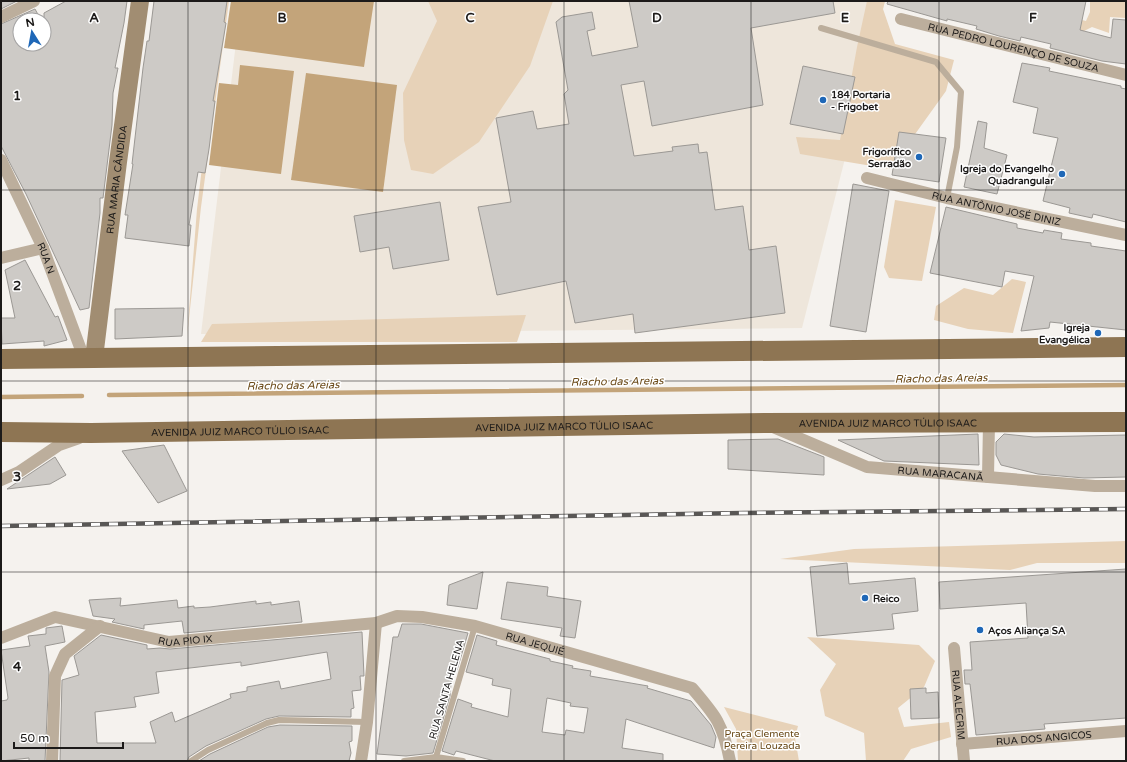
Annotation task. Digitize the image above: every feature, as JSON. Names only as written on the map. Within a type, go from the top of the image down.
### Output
[{"type":"main road","points":[[1,359],[1126,347]]},
{"type":"main road","name":"AVENIDA JUIZ MARCO TÚLIO ISAAC","points":[[1,432],[92,433],[764,423],[1126,422]]},
{"type":"street","points":[[1,17],[34,1]]},
{"type":"street","name":"RUA MARIA CÂNDIDA","points":[[89,358],[98,330],[118,162],[140,1]]},
{"type":"street","name":"RUA PEDRO LOURENÇO DE SOUZA","points":[[901,19],[1126,75]]},
{"type":"street","name":"RUA N","points":[[1,160],[42,248],[74,334],[89,358]]},
{"type":"street","name":"RUA ANTÔNIO JOSÉ DINIZ","points":[[867,178],[947,198],[1126,235]]},
{"type":"street","points":[[1,258],[42,248]]},
{"type":"street","points":[[74,334],[98,330]]},
{"type":"street","name":"RUA MARACANÃ","points":[[764,423],[867,467],[1095,486],[1126,486]]},
{"type":"street","points":[[988,477],[989,423]]},
{"type":"street","points":[[1,480],[19,472],[59,444],[92,433]]},
{"type":"street","name":"RUA JEQUIÉ","points":[[376,623],[397,616],[422,617],[474,626],[692,688],[712,711],[724,732],[730,761]]},
{"type":"street","name":"RUA PIO IX","points":[[1,638],[55,617],[169,642],[376,623]]},
{"type":"street","points":[[361,761],[368,722],[376,623]]},
{"type":"street","points":[[52,761],[55,676],[65,654],[100,626]]},
{"type":"street","name":"RUA ALECRIM","points":[[954,648],[964,761]]},
{"type":"street","name":"RUA DOS ANGICOS","points":[[962,744],[1126,731]]},
{"type":"lane","points":[[821,28],[936,62],[961,92],[957,147],[947,198]]},
{"type":"lane","name":"RUA SANTA HELENA","points":[[436,757],[474,626]]},
{"type":"lane","points":[[191,761],[208,750],[267,722],[279,720],[368,722]]},
{"type":"lane","points":[[404,761],[436,757],[463,761]]},
{"type":"shaded area","points":[[231,1],[374,1],[364,67],[224,48]]},
{"type":"shaded area","points":[[241,1],[885,1],[802,328],[201,334]]},
{"type":"shaded area","points":[[240,65],[294,71],[281,174],[209,165],[219,83],[238,85]]},
{"type":"shaded area","points":[[306,73],[397,85],[383,192],[291,180]]},
{"type":"green space","points":[[222,1],[229,1],[201,207],[187,337],[197,209]]},
{"type":"green space","points":[[428,1],[553,1],[530,66],[479,142],[433,174],[411,170],[404,140],[403,93],[437,21]]},
{"type":"green space","points":[[867,1],[885,1],[883,9],[895,44],[954,60],[946,91],[890,169],[800,154],[796,137],[840,140]]},
{"type":"green space","points":[[1090,1],[1126,1],[1126,18],[1110,17],[1109,33],[1092,27],[1078,34],[1061,15],[1086,21],[1090,12]]},
{"type":"green space","points":[[895,200],[936,207],[922,281],[889,278],[884,267]]},
{"type":"green space","points":[[1012,279],[1026,282],[1013,333],[968,329],[934,320],[936,306],[964,288],[993,295]]},
{"type":"green space","points":[[526,315],[517,342],[201,342],[212,324]]},
{"type":"green space","points":[[1126,541],[1126,563],[1037,563],[1010,570],[780,559],[854,549]]},
{"type":"green space","points":[[807,637],[919,645],[935,661],[924,687],[898,708],[904,727],[949,722],[951,737],[911,749],[903,761],[866,761],[864,733],[825,716],[820,690],[836,664]]},
{"type":"green space","name":"Praça Clemente Pereira Louzada","points":[[724,707],[798,726],[795,738],[799,761],[738,761],[736,729]]},
{"type":"building","points":[[1,1],[17,1],[1,9]]},
{"type":"building","points":[[66,1],[127,1],[115,68],[118,68],[113,93],[112,125],[103,198],[100,198],[100,213],[89,308],[80,310],[26,194],[1,146],[1,24],[12,19],[12,52],[52,52],[52,12],[46,12]]},
{"type":"building","points":[[154,1],[227,1],[224,22],[226,23],[213,101],[215,101],[209,149],[205,173],[198,172],[189,225],[191,225],[189,246],[125,238],[128,215],[125,215],[133,164],[143,68],[147,41],[149,41]]},
{"type":"building","points":[[629,1],[833,1],[835,13],[751,28],[763,105],[652,126],[644,81],[621,85],[634,156],[673,151],[672,147],[698,144],[699,153],[707,152],[715,210],[743,206],[749,250],[776,246],[785,313],[635,333],[633,314],[575,323],[566,281],[497,295],[478,207],[511,202],[496,118],[533,111],[537,129],[569,124],[564,94],[568,90],[556,22],[562,17],[592,12],[595,29],[587,31],[592,56],[638,47]]},
{"type":"building","points":[[888,1],[1086,1],[1080,30],[1111,38],[1113,19],[1126,20],[1126,64],[1102,61],[1050,48],[1051,44],[1021,37],[1020,41],[999,36],[976,29],[977,26],[947,19],[947,21],[887,4]]},
{"type":"building","points":[[35,9],[37,12],[28,12]]},
{"type":"building","points":[[1022,63],[1050,68],[1049,71],[1121,86],[1121,88],[1126,89],[1126,222],[1093,214],[1092,218],[1069,213],[1070,208],[1043,201],[1058,138],[1033,133],[1038,108],[1013,102]]},
{"type":"building","name":"184 Portaria - Frigobet","points":[[803,66],[855,77],[843,134],[790,124]]},
{"type":"building","points":[[978,121],[987,123],[984,148],[1007,155],[997,194],[964,187]]},
{"type":"building","name":"Frigorífico Serradão","points":[[899,132],[946,138],[939,182],[892,175]]},
{"type":"building","points":[[853,184],[889,191],[866,332],[830,326]]},
{"type":"building","points":[[440,202],[449,260],[393,269],[389,247],[360,252],[354,216]]},
{"type":"building","points":[[946,207],[1017,224],[1017,228],[1043,233],[1044,230],[1062,233],[1061,239],[1091,243],[1091,246],[1126,251],[1126,330],[1050,322],[1049,328],[1021,331],[1034,276],[1005,271],[1002,287],[930,273]]},
{"type":"building","points":[[25,260],[55,317],[58,316],[67,340],[44,346],[44,341],[2,344],[1,318],[15,318],[5,270]]},
{"type":"building","points":[[184,308],[182,336],[115,339],[115,309]]},
{"type":"building","points":[[978,434],[979,465],[884,461],[838,440]]},
{"type":"building","points":[[1004,434],[1034,437],[1126,435],[1126,477],[1084,478],[1038,474],[1001,465],[996,455],[996,442]]},
{"type":"building","points":[[778,439],[824,457],[824,475],[728,469],[728,440]]},
{"type":"building","points":[[164,445],[187,491],[158,503],[122,451]]},
{"type":"building","points":[[55,457],[66,475],[50,484],[7,489]]},
{"type":"building","name":"Reico","points":[[847,563],[849,584],[915,578],[918,611],[892,614],[894,629],[817,636],[810,567]]},
{"type":"building","points":[[1126,569],[1126,718],[1044,724],[1045,729],[976,735],[970,684],[965,684],[964,670],[972,670],[970,642],[1028,638],[1026,603],[940,609],[939,582]]},
{"type":"building","points":[[483,572],[477,609],[447,605],[449,585]]},
{"type":"building","points":[[507,582],[548,587],[547,596],[581,601],[575,638],[560,636],[562,628],[501,619]]},
{"type":"building","points":[[121,598],[120,606],[177,600],[178,608],[194,606],[194,608],[210,607],[256,601],[256,604],[271,602],[271,605],[299,601],[302,622],[184,633],[182,621],[144,625],[144,629],[112,622],[115,619],[93,616],[89,600]]},
{"type":"building","points":[[402,624],[421,624],[468,633],[457,670],[452,670],[450,696],[433,753],[406,756],[377,754],[393,637],[398,637]]},
{"type":"building","points":[[62,626],[65,642],[45,646],[49,672],[45,761],[29,761],[29,758],[1,761],[1,701],[7,700],[8,698],[1,650],[30,646],[28,636],[46,634],[46,628]]},
{"type":"building","points":[[362,632],[364,676],[360,676],[361,690],[352,691],[354,708],[351,709],[351,717],[279,716],[266,719],[206,746],[189,757],[187,761],[60,761],[62,680],[79,675],[74,656],[101,635],[147,645],[147,649],[170,649]],"holes":[[[327,652],[331,679],[281,689],[279,681],[247,687],[247,691],[230,694],[231,698],[175,722],[172,712],[150,722],[156,743],[97,743],[95,712],[136,707],[134,697],[159,693],[156,672],[241,662],[241,666]]]},
{"type":"building","points":[[477,635],[497,641],[496,645],[550,659],[550,661],[573,666],[572,668],[591,671],[590,676],[648,686],[647,688],[691,701],[711,725],[716,737],[714,748],[626,719],[622,748],[663,754],[663,761],[495,761],[456,751],[454,755],[442,751],[458,699],[472,704],[471,707],[508,717],[511,689],[492,685],[493,679],[466,672]],"holes":[[[547,698],[571,703],[570,706],[588,708],[584,733],[566,730],[565,735],[542,732]]]},
{"type":"building","points":[[926,688],[926,693],[938,692],[939,718],[911,719],[910,689]]},
{"type":"building","points":[[280,725],[352,726],[352,741],[349,742],[351,753],[349,761],[199,761],[210,754],[268,727]]},
{"type":"waterway","name":"Riacho das Areias","points":[[109,395],[1126,385]]},
{"type":"waterway","name":"Riacho das Areias","points":[[1,397],[82,396]]},
{"type":"railway","points":[[1,526],[743,513],[1126,509]]},
{"type":"place","name":"184 Portaria - Frigobet","points":[[823,100]]},
{"type":"place","name":"Frigorífico Serradão","points":[[919,157]]},
{"type":"place","name":"Igreja do Evangelho Quadrangular","points":[[1062,174]]},
{"type":"place","name":"Igreja Evangélica","points":[[1098,333]]},
{"type":"place","name":"Reico","points":[[865,598]]},
{"type":"place","name":"Aços Aliança SA","points":[[980,630]]}]
